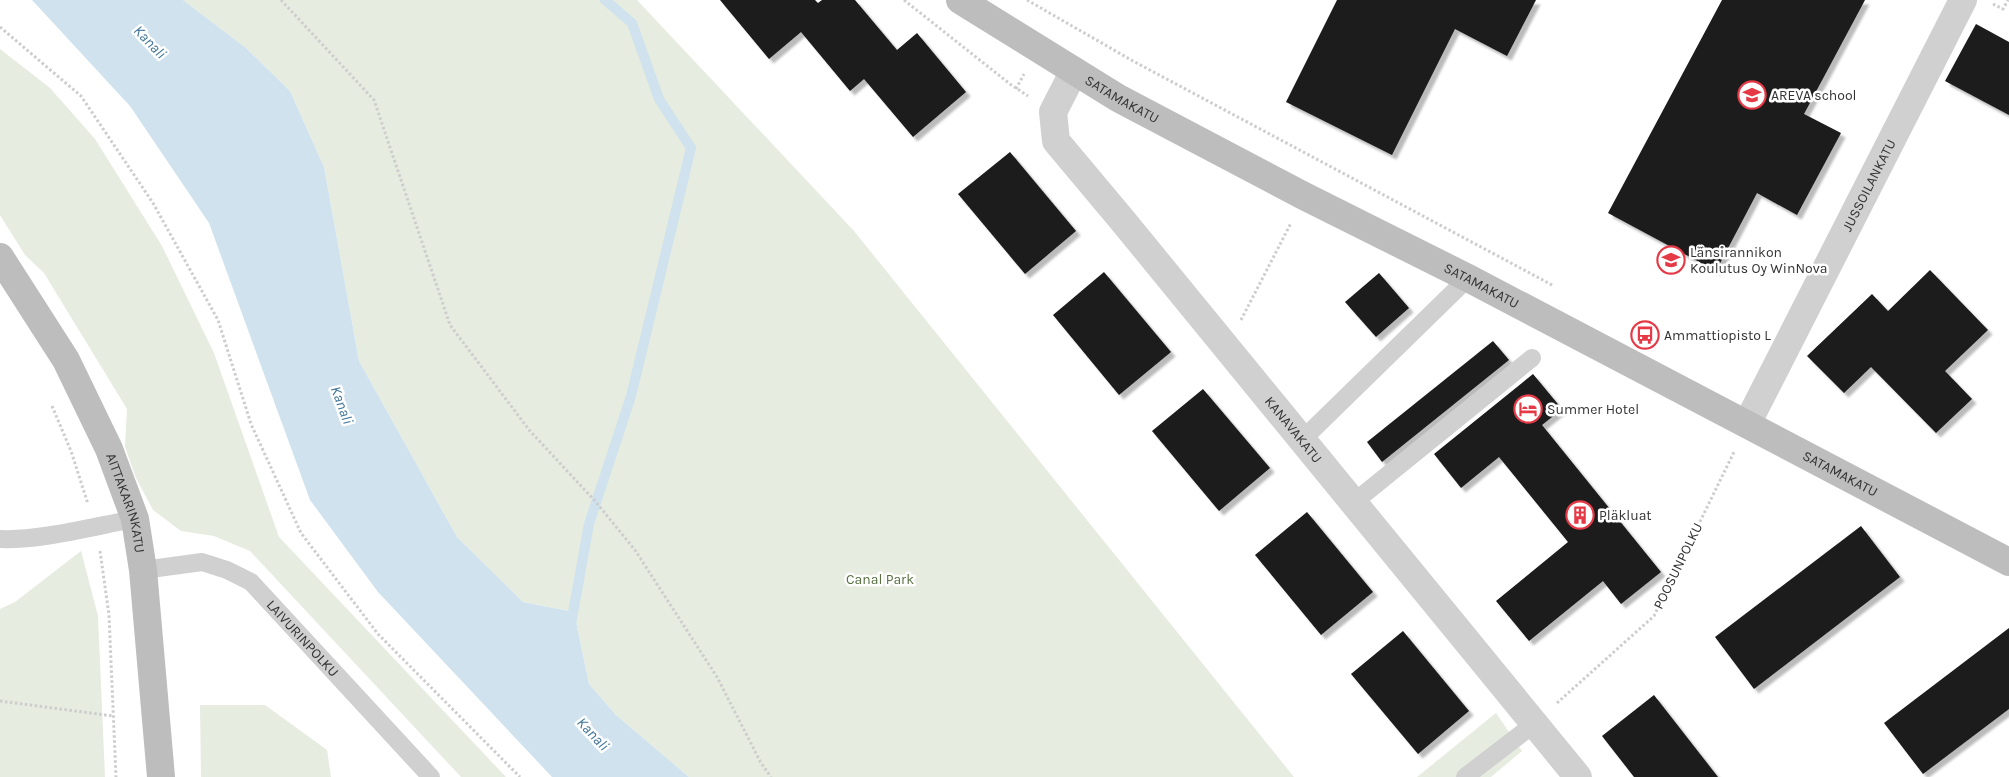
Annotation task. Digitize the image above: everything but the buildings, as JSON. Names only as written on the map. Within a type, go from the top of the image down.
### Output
[{"type":"street","name":"SATAMAKATU","points":[[960,0],[1118,98],[1304,196],[1468,278],[2009,562]]},
{"type":"street","name":"JUSSOILANKATU","points":[[1747,424],[1963,0]]},
{"type":"street","points":[[1053,112],[1074,71]]},
{"type":"street","name":"KANAVAKATU","points":[[1053,112],[1056,142],[1123,221],[1578,777]]},
{"type":"street","name":"AITTAKARINKATU","points":[[0,257],[66,360],[109,449],[135,519],[143,570],[161,777]]},
{"type":"lane","points":[[1302,440],[1468,278]]},
{"type":"lane","points":[[1354,503],[1532,358]]},
{"type":"lane","points":[[0,539],[11,539],[135,519]]},
{"type":"lane","name":"LAIVURINPOLKU","points":[[143,570],[202,562],[227,570],[251,582],[430,777]]},
{"type":"lane","points":[[1465,777],[1534,724]]},
{"type":"path","points":[[281,0],[374,100],[450,325],[530,430],[595,500],[635,550],[717,677],[761,763],[771,777]]},
{"type":"path","points":[[904,0],[1010,84],[1053,112]]},
{"type":"path","points":[[1027,0],[1132,61]]},
{"type":"path","points":[[1986,0],[2003,9],[2008,0]]},
{"type":"path","points":[[0,27],[81,96],[153,203],[218,320],[251,424],[301,533],[378,634],[520,777]]},
{"type":"path","points":[[1225,347],[1239,324],[1322,162]]},
{"type":"path","points":[[52,405],[71,451],[95,526],[109,615],[116,777]]},
{"type":"path","name":"POOSUNPOLKU","points":[[1534,724],[1654,616],[1747,424]]},
{"type":"path","points":[[0,701],[114,716]]},
{"type":"green space","name":"Canal Park","points":[[183,0],[637,0],[854,231],[1294,777],[689,777],[616,715],[589,684],[574,612],[523,602],[457,537],[359,361],[324,167],[290,91],[246,48]]},
{"type":"green space","points":[[0,49],[50,88],[95,139],[162,246],[214,353],[279,537],[506,777],[461,777],[250,551],[214,536],[181,531],[153,510],[136,478],[125,447],[127,409],[44,273],[25,255],[0,215]]},
{"type":"green space","points":[[81,551],[98,616],[105,777],[0,777],[0,609],[15,602]]},
{"type":"green space","points":[[200,705],[265,705],[327,750],[331,777],[201,777]]},
{"type":"green space","points":[[1496,713],[1522,751],[1491,777],[1417,777]]},
{"type":"water","name":"Kanali","points":[[32,0],[183,0],[246,48],[290,91],[324,167],[359,361],[457,537],[523,602],[574,612],[589,684],[616,715],[689,777],[552,777],[378,592],[310,500],[209,223],[130,106]]},
{"type":"waterway","points":[[571,624],[589,524],[631,396],[691,148],[659,99],[632,23],[605,0]]},
{"type":"place","name":"AREVA school","points":[[1752,95]]},
{"type":"place","name":"Länsirannikon Koulutus Oy WinNova","points":[[1671,260]]},
{"type":"place","name":"Ammattiopisto L","points":[[1645,335]]},
{"type":"place","name":"Summer Hotel","points":[[1528,409]]},
{"type":"place","name":"Pläkluat","points":[[1580,515]]}]
